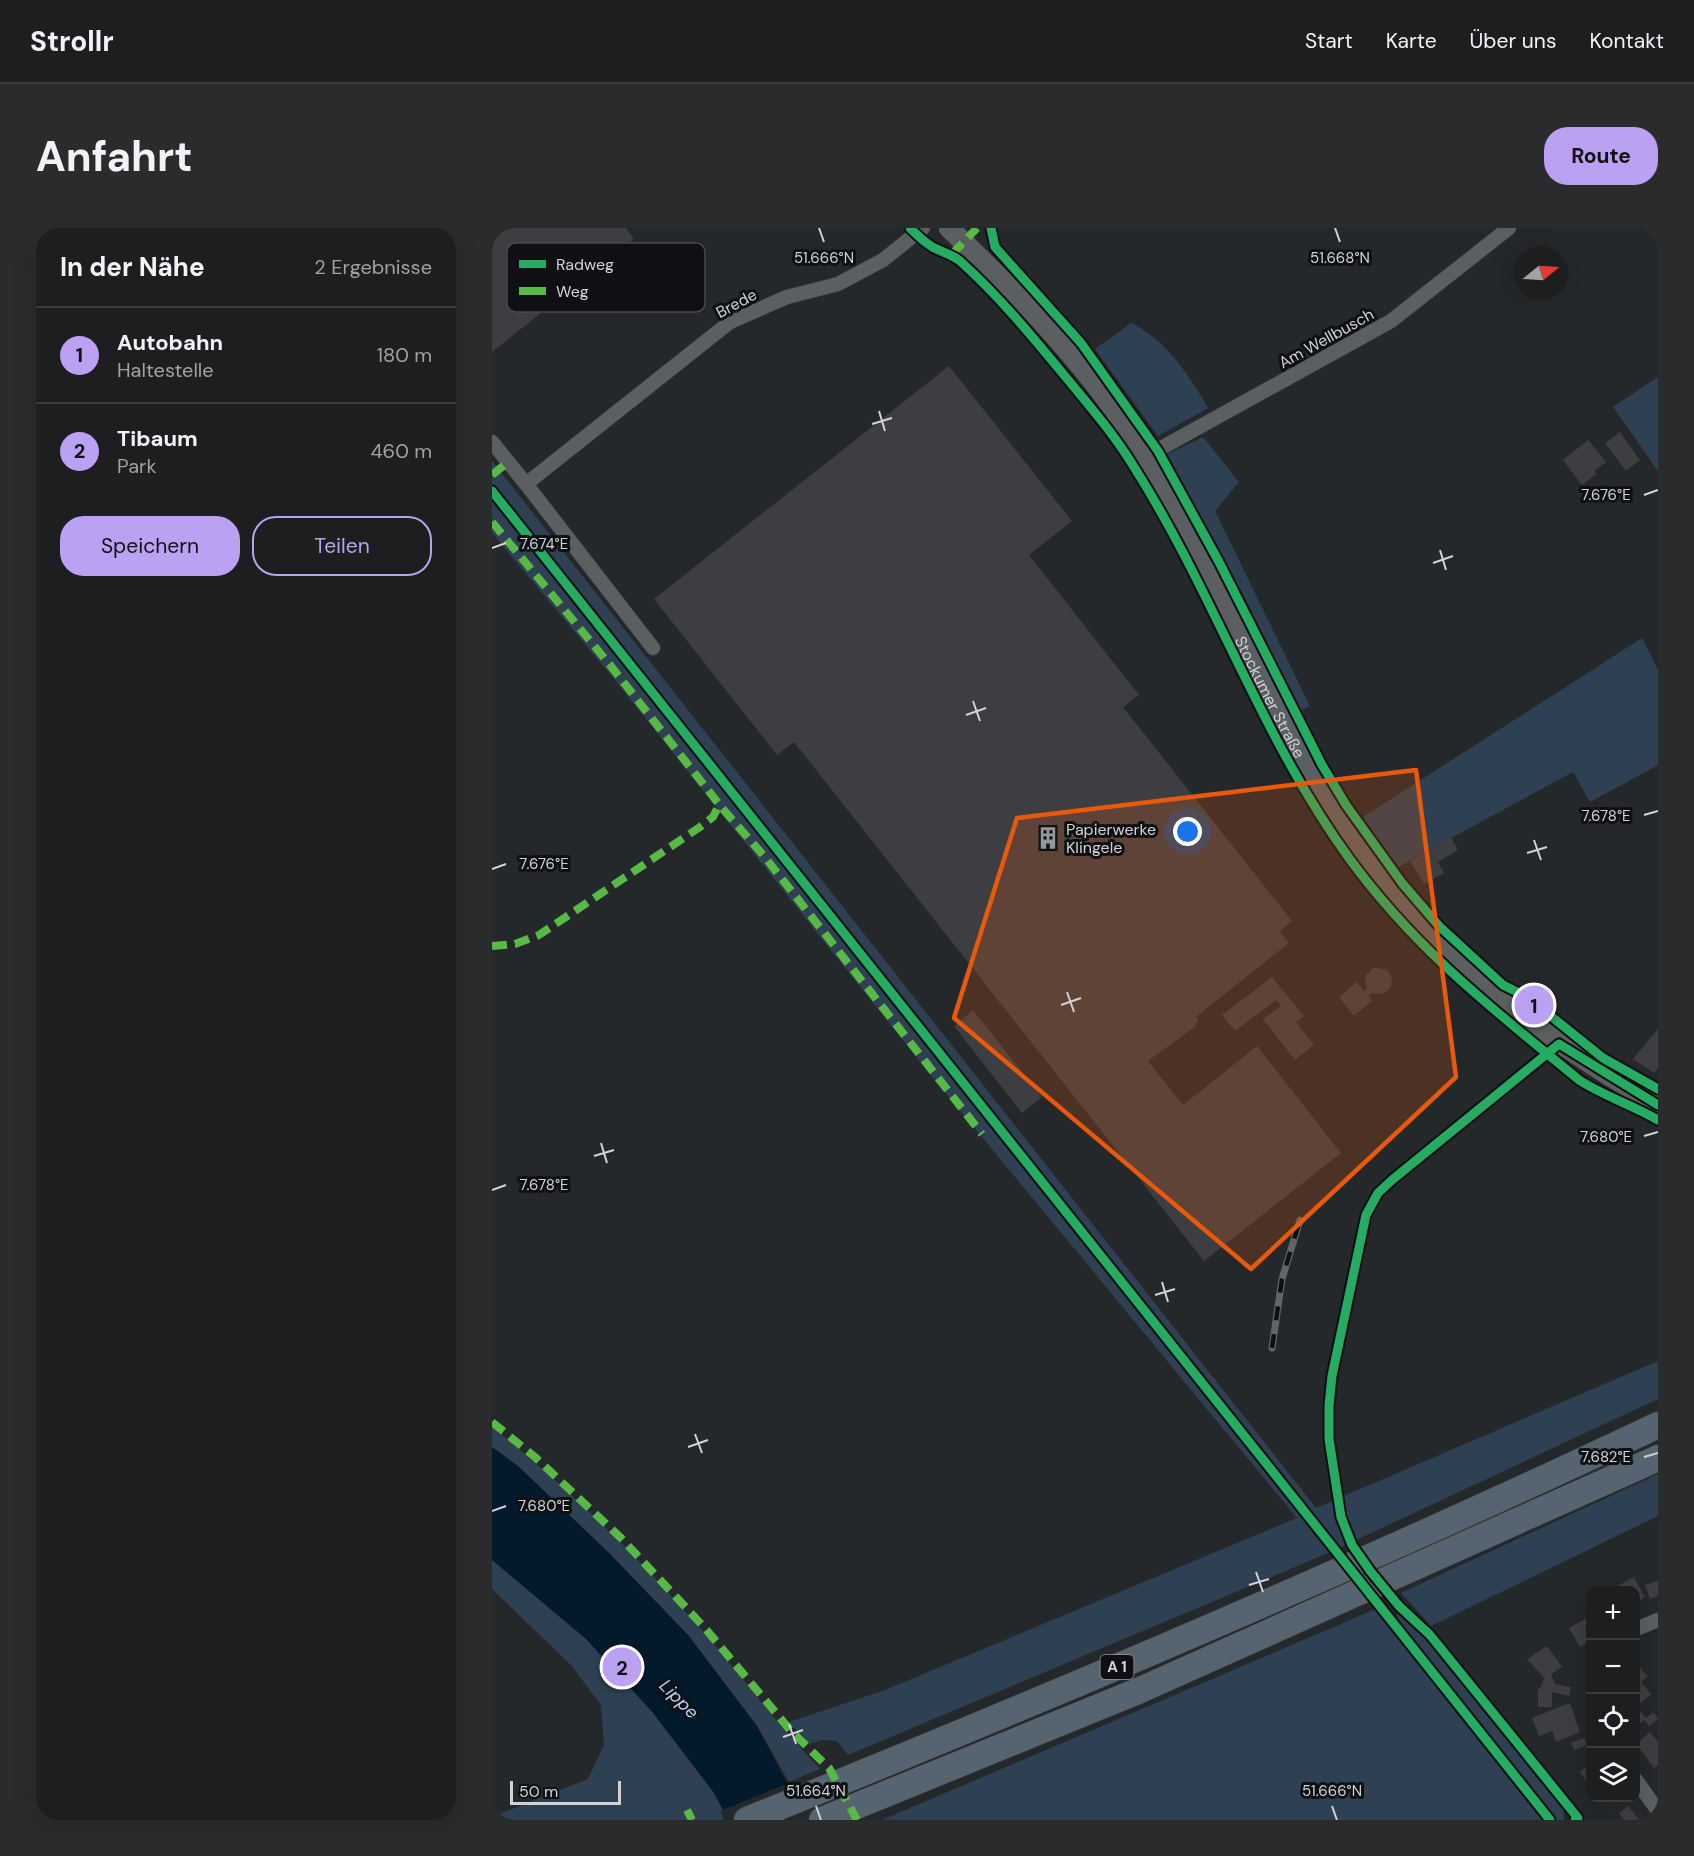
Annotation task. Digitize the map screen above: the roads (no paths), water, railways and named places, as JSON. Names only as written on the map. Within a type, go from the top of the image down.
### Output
[{"type":"highway","name":"A 1","points":[[747,1820],[896,1760],[1378,1555],[1658,1425]]},
{"type":"highway","name":"A 1","points":[[822,1820],[1138,1691],[1658,1458]]},
{"type":"main road","name":"Stockumer Straße","points":[[949,228],[1021,298],[1080,367],[1145,457],[1206,567],[1304,762],[1361,851],[1390,890],[1428,933],[1491,992],[1559,1044],[1658,1105]]},
{"type":"street","name":"Brede","points":[[526,484],[730,322],[787,297],[838,284],[883,260],[923,228]]},
{"type":"street","name":"Am Wellbusch","points":[[1145,457],[1391,321],[1509,228]]},
{"type":"street","points":[[492,442],[653,648]]},
{"type":"street","points":[[1640,1627],[1658,1620]]},
{"type":"street","points":[[1640,1787],[1658,1811]]},
{"type":"water","name":"Lippe","points":[[492,1447],[519,1467],[610,1554],[688,1635],[757,1726],[807,1820],[728,1820],[714,1793],[653,1713],[586,1639],[492,1560]]},
{"type":"railway","points":[[1272,1348],[1282,1279],[1300,1220]]},
{"type":"place","name":"Papierwerke Klingele","points":[[1048,838]]},
{"type":"place","name":"Autobahn","points":[[1534,1005]]},
{"type":"place","name":"Tibaum","points":[[622,1667]]}]
